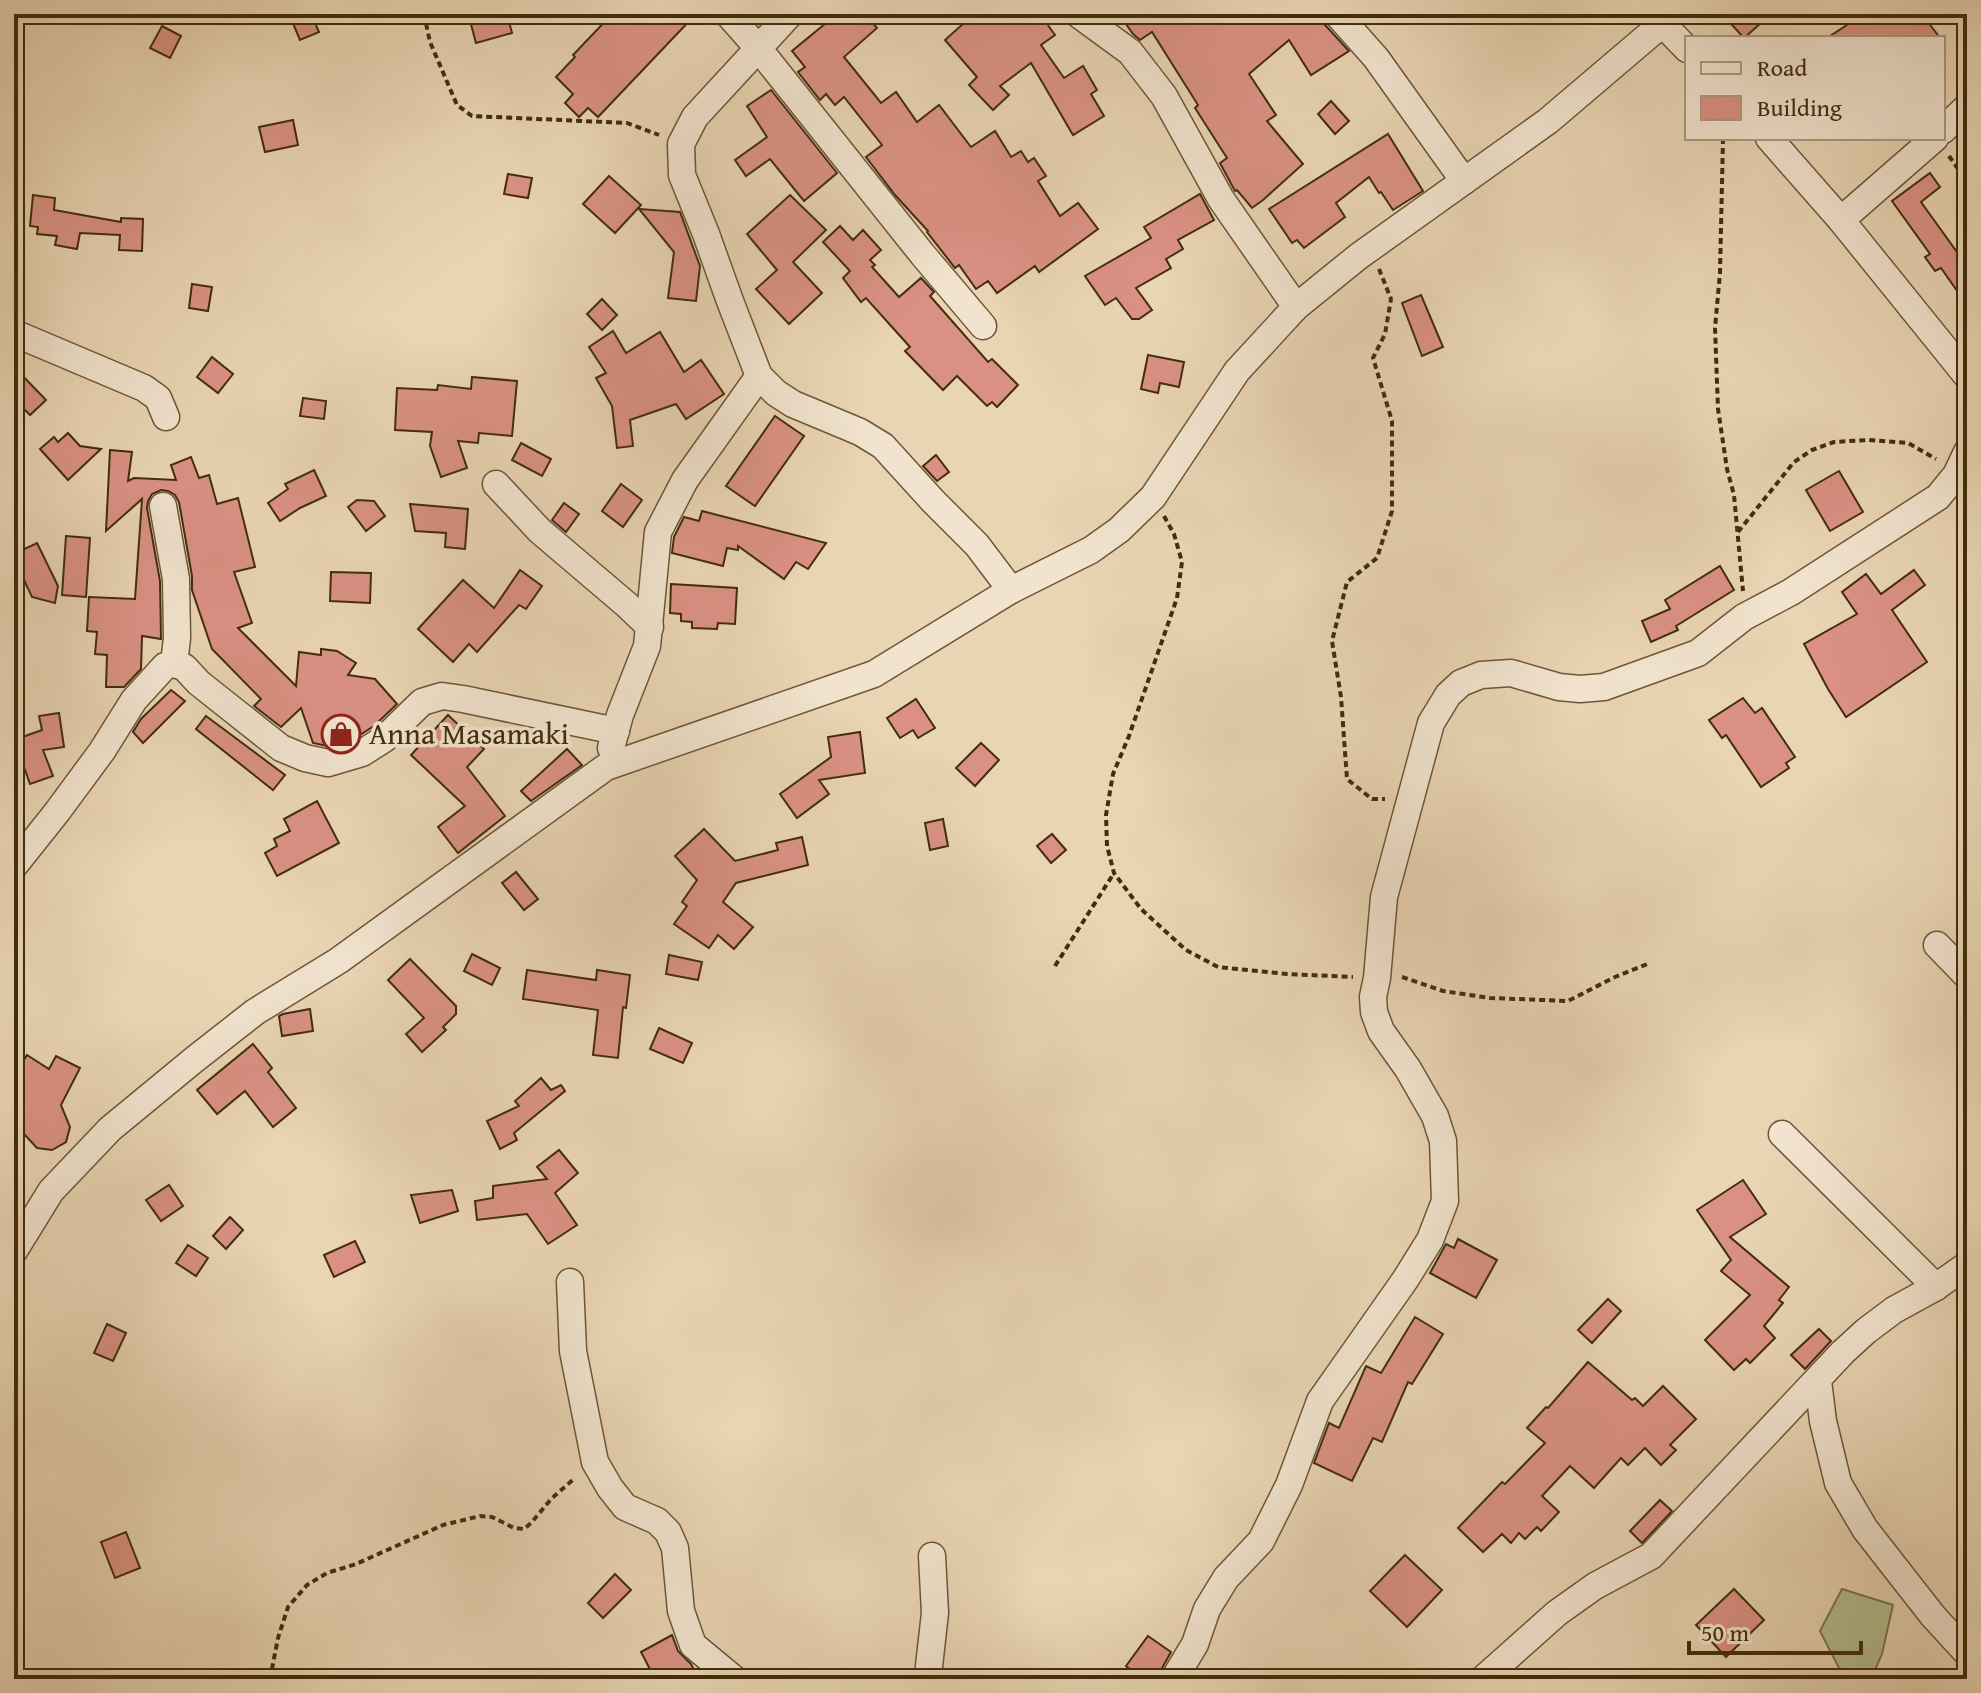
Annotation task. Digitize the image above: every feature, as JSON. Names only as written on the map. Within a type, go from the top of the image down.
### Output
[{"type":"street","points":[[728,14],[983,326]]},
{"type":"street","points":[[790,14],[695,117],[681,144],[682,175],[759,376],[793,404],[860,432],[883,446],[977,545],[1011,590]]},
{"type":"street","points":[[1337,14],[1376,58],[1464,181]]},
{"type":"street","points":[[1082,15],[1130,52],[1164,96],[1221,199],[1296,307]]},
{"type":"street","points":[[14,1251],[51,1191],[110,1129],[171,1079],[255,1012],[338,961],[606,767],[874,674],[1011,590],[1091,550],[1119,530],[1153,497],[1237,371],[1296,307],[1371,248],[1548,121],[1662,17],[1685,46]]},
{"type":"street","points":[[1945,133],[1967,107]]},
{"type":"street","points":[[1771,140],[1841,220],[1967,376]]},
{"type":"street","points":[[1841,220],[1939,140]]},
{"type":"street","points":[[14,333],[151,392],[158,398],[166,417]]},
{"type":"street","points":[[606,767],[620,715],[647,646],[658,532],[685,480],[759,376]]},
{"type":"street","points":[[1174,1679],[1195,1644],[1207,1609],[1226,1578],[1261,1541],[1289,1485],[1320,1401],[1430,1240],[1445,1201],[1443,1141],[1435,1116],[1408,1069],[1381,1031],[1374,1012],[1373,997],[1384,897],[1431,723],[1448,695],[1461,683],[1481,675],[1511,673],[1559,687],[1604,687],[1698,653],[1744,617],[1791,592],[1938,497],[1961,464]]},
{"type":"street","points":[[496,484],[540,531],[650,627]]},
{"type":"street","points":[[163,506],[176,579],[174,664]]},
{"type":"street","points":[[14,866],[75,788],[134,700],[165,666],[174,664],[184,667],[199,683],[281,748],[328,763],[362,753],[384,739],[422,702],[442,696],[616,731]]},
{"type":"street","points":[[1937,945],[1967,976]]},
{"type":"street","points":[[1782,1134],[1936,1287]]},
{"type":"street","points":[[1483,1679],[1557,1613],[1595,1586],[1651,1556],[1843,1352],[1894,1310],[1936,1287],[1967,1265]]},
{"type":"street","points":[[570,1282],[573,1351],[595,1462],[625,1507],[657,1521],[668,1532],[675,1548],[681,1611],[693,1645],[734,1679]]},
{"type":"street","points":[[1818,1381],[1823,1421],[1838,1483],[1865,1529],[1933,1616],[1967,1653]]},
{"type":"street","points":[[929,1679],[935,1613],[932,1556]]},
{"type":"path","points":[[424,14],[430,42],[457,105],[472,116],[627,123],[681,144]]},
{"type":"path","points":[[1723,140],[1715,342],[1718,409],[1734,495],[1744,617]]},
{"type":"path","points":[[1941,140],[1967,182]]},
{"type":"path","points":[[1371,248],[1391,299],[1385,334],[1373,358],[1392,421],[1392,511],[1377,558],[1347,582],[1332,641],[1341,697],[1347,779],[1372,799],[1410,800]]},
{"type":"path","points":[[1738,532],[1794,462],[1812,450],[1834,442],[1868,440],[1908,443],[1936,459],[1961,464]]},
{"type":"path","points":[[1153,497],[1174,534],[1182,562],[1177,598],[1113,774],[1106,815],[1107,846],[1114,873],[1141,909],[1186,950],[1218,967],[1287,974],[1378,972],[1443,991],[1490,998],[1568,1001],[1650,963]]},
{"type":"path","points":[[1055,966],[1114,873]]},
{"type":"path","points":[[270,1679],[288,1607],[307,1585],[327,1573],[356,1564],[443,1525],[480,1516],[492,1517],[514,1528],[524,1529],[552,1498],[595,1462]]},
{"type":"green space","points":[[1842,1589],[1893,1605],[1882,1654],[1871,1679],[1833,1679],[1840,1670],[1820,1631]]},
{"type":"building","points":[[289,14],[311,14],[319,32],[300,40]]},
{"type":"building","points":[[507,14],[512,33],[476,43],[469,17]]},
{"type":"building","points":[[612,14],[696,14],[598,117],[588,108],[579,117],[565,103],[573,94],[556,77]]},
{"type":"building","points":[[837,14],[865,14],[877,28],[844,57],[881,103],[896,92],[917,122],[939,105],[971,147],[995,131],[1011,157],[1021,151],[1028,162],[1034,158],[1046,176],[1038,181],[1060,216],[1078,203],[1098,229],[1039,272],[1035,266],[997,293],[988,281],[976,289],[959,265],[955,268],[866,157],[882,145],[844,97],[835,105],[826,94],[820,100],[798,72],[805,67],[792,51]]},
{"type":"building","points":[[974,14],[1040,14],[1055,35],[1041,45],[1064,78],[1083,66],[1097,90],[1091,94],[1104,116],[1073,135],[1031,63],[1000,86],[1009,95],[993,110],[969,85],[977,77],[945,40]]},
{"type":"building","points":[[1119,14],[1279,14],[1286,23],[1296,14],[1315,14],[1349,51],[1311,75],[1289,40],[1249,74],[1276,115],[1267,121],[1303,164],[1252,208],[1235,191],[1220,163],[1227,158],[1152,32],[1140,40]]},
{"type":"building","points":[[1722,14],[1771,14],[1746,36],[1742,36]]},
{"type":"building","points":[[1864,14],[1922,14],[1938,36],[1830,36]]},
{"type":"building","points":[[162,26],[181,36],[170,58],[150,48]]},
{"type":"building","points":[[771,90],[837,173],[804,201],[770,159],[746,176],[735,160],[767,137],[747,106]]},
{"type":"building","points":[[1331,101],[1349,121],[1335,134],[1318,114]]},
{"type":"building","points":[[293,120],[298,145],[265,152],[259,127]]},
{"type":"building","points":[[1388,134],[1423,191],[1393,210],[1369,177],[1336,203],[1345,217],[1304,248],[1297,240],[1292,243],[1269,209]]},
{"type":"building","points":[[1930,173],[1940,187],[1921,202],[1967,266],[1967,305],[1941,268],[1935,271],[1925,257],[1930,254],[1892,201]]},
{"type":"building","points":[[508,174],[532,178],[528,198],[504,194]]},
{"type":"building","points":[[609,176],[641,205],[615,233],[583,204]]},
{"type":"building","points":[[1200,194],[1214,220],[1178,240],[1183,249],[1166,259],[1171,268],[1136,288],[1152,310],[1139,319],[1132,319],[1116,298],[1105,305],[1085,276],[1151,238],[1144,227]]},
{"type":"building","points":[[33,195],[55,198],[54,210],[121,222],[121,218],[143,219],[142,251],[119,250],[120,235],[80,233],[77,249],[55,245],[57,236],[37,234],[38,227],[30,226]]},
{"type":"building","points":[[790,195],[826,230],[793,262],[822,293],[789,324],[756,289],[777,270],[747,234]]},
{"type":"building","points":[[639,209],[680,212],[700,266],[696,301],[668,298],[674,252]]},
{"type":"building","points":[[840,226],[853,240],[863,230],[881,250],[870,260],[875,265],[872,267],[899,297],[921,278],[934,292],[930,296],[988,362],[992,359],[1018,385],[997,407],[992,402],[987,406],[957,376],[943,390],[905,351],[910,347],[866,298],[861,302],[843,278],[850,271],[823,242]]},
{"type":"building","points":[[192,284],[212,287],[208,311],[189,308]]},
{"type":"building","points":[[1421,295],[1443,347],[1422,356],[1402,303]]},
{"type":"building","points":[[602,299],[617,315],[602,330],[587,314]]},
{"type":"building","points":[[613,331],[626,353],[660,332],[684,372],[701,360],[724,394],[686,419],[676,404],[630,420],[633,446],[617,448],[612,406],[596,378],[606,373],[589,347]]},
{"type":"building","points":[[1148,355],[1184,362],[1179,387],[1160,383],[1158,393],[1141,389]]},
{"type":"building","points":[[212,357],[233,374],[218,393],[197,377]]},
{"type":"building","points":[[14,367],[46,400],[30,415],[14,399]]},
{"type":"building","points":[[472,377],[517,381],[512,436],[479,433],[478,443],[458,441],[467,468],[441,477],[430,446],[432,432],[395,430],[397,388],[437,390],[438,385],[471,389]]},
{"type":"building","points":[[303,398],[326,401],[324,419],[300,416]]},
{"type":"building","points":[[775,416],[804,436],[755,506],[726,486]]},
{"type":"building","points":[[68,433],[80,446],[101,449],[68,480],[40,449],[54,437],[58,442]]},
{"type":"building","points":[[521,443],[551,459],[542,476],[512,460]]},
{"type":"building","points":[[110,450],[132,452],[128,481],[134,478],[176,480],[171,465],[191,457],[199,478],[209,475],[217,504],[238,498],[255,567],[234,572],[252,623],[238,628],[296,686],[299,652],[321,655],[321,649],[337,651],[356,663],[348,675],[375,679],[397,704],[374,726],[355,738],[327,746],[313,743],[301,708],[281,727],[254,706],[261,699],[212,649],[192,590],[179,502],[175,495],[161,490],[152,494],[147,508],[160,581],[161,639],[142,636],[141,669],[124,687],[106,687],[107,655],[95,654],[97,632],[87,631],[89,597],[135,599],[142,499],[106,531]]},
{"type":"building","points":[[936,455],[949,472],[937,481],[923,466]]},
{"type":"building","points":[[314,470],[326,496],[280,521],[268,503],[288,489],[285,484]]},
{"type":"building","points":[[1839,471],[1863,512],[1830,531],[1806,490]]},
{"type":"building","points":[[621,484],[642,500],[623,527],[602,511]]},
{"type":"building","points":[[357,500],[374,501],[385,516],[366,531],[348,507]]},
{"type":"building","points":[[564,503],[579,514],[566,532],[552,520]]},
{"type":"building","points":[[410,504],[468,509],[465,549],[445,547],[446,533],[415,531]]},
{"type":"building","points":[[702,511],[826,543],[808,569],[796,562],[784,579],[738,546],[738,550],[727,548],[723,566],[672,553],[674,537],[684,517],[699,521]]},
{"type":"building","points":[[66,536],[90,538],[86,597],[62,595]]},
{"type":"building","points":[[37,543],[58,586],[55,603],[32,597],[14,559],[14,554]]},
{"type":"building","points":[[1720,566],[1734,590],[1676,626],[1678,630],[1651,642],[1642,621],[1670,609],[1665,600]]},
{"type":"building","points":[[520,570],[542,586],[526,609],[519,605],[477,652],[469,644],[453,662],[418,629],[463,580],[494,608]]},
{"type":"building","points":[[1914,570],[1925,585],[1892,610],[1927,662],[1846,717],[1804,644],[1857,614],[1842,592],[1866,574],[1881,594]]},
{"type":"building","points":[[331,572],[371,573],[370,603],[330,601]]},
{"type":"building","points":[[671,584],[737,588],[735,624],[718,623],[717,629],[692,628],[692,622],[681,621],[681,614],[670,613]]},
{"type":"building","points":[[171,690],[185,701],[143,743],[133,732],[141,719]]},
{"type":"building","points":[[1743,698],[1755,713],[1762,708],[1795,757],[1786,763],[1789,768],[1761,787],[1726,735],[1722,738],[1709,720]]},
{"type":"building","points":[[916,699],[935,728],[918,738],[913,730],[900,738],[887,718]]},
{"type":"building","points":[[59,713],[64,747],[43,750],[53,776],[30,784],[19,753],[14,754],[14,740],[42,730],[39,716]]},
{"type":"building","points":[[448,715],[484,749],[467,767],[505,816],[458,853],[438,827],[465,806],[411,755]]},
{"type":"building","points":[[206,716],[285,775],[273,790],[196,729]]},
{"type":"building","points":[[860,732],[865,773],[819,780],[829,794],[797,818],[780,794],[831,757],[828,737]]},
{"type":"building","points":[[981,743],[999,760],[975,786],[956,768]]},
{"type":"building","points":[[567,749],[582,765],[531,801],[521,791]]},
{"type":"building","points":[[317,801],[339,843],[277,876],[265,853],[277,846],[274,839],[290,831],[284,819]]},
{"type":"building","points":[[943,819],[948,846],[930,850],[925,823]]},
{"type":"building","points":[[704,829],[735,861],[778,850],[776,843],[802,837],[808,865],[736,883],[723,902],[753,927],[734,949],[718,935],[709,948],[674,924],[687,906],[682,902],[697,880],[675,856]]},
{"type":"building","points":[[1052,834],[1066,850],[1051,863],[1037,846]]},
{"type":"building","points":[[516,872],[538,899],[524,910],[502,883]]},
{"type":"building","points":[[472,954],[500,968],[492,985],[464,971]]},
{"type":"building","points":[[669,955],[702,962],[698,980],[666,974]]},
{"type":"building","points":[[410,959],[456,1006],[456,1014],[443,1027],[446,1030],[422,1052],[406,1034],[424,1018],[388,980]]},
{"type":"building","points":[[527,970],[596,980],[597,970],[630,975],[618,1058],[593,1055],[598,1010],[523,999]]},
{"type":"building","points":[[310,1009],[313,1031],[282,1036],[279,1016]]},
{"type":"building","points":[[659,1028],[692,1043],[683,1063],[650,1049]]},
{"type":"building","points":[[253,1044],[272,1068],[268,1072],[296,1108],[273,1127],[245,1091],[217,1114],[197,1090]]},
{"type":"building","points":[[27,1055],[49,1069],[56,1056],[80,1068],[61,1105],[70,1127],[66,1142],[52,1150],[37,1148],[14,1123],[14,1076]]},
{"type":"building","points":[[541,1078],[551,1090],[561,1085],[565,1091],[514,1133],[517,1140],[500,1149],[487,1121],[519,1106],[515,1101]]},
{"type":"building","points":[[559,1150],[578,1173],[555,1193],[577,1225],[548,1244],[527,1214],[477,1220],[475,1201],[493,1198],[493,1186],[547,1179],[537,1167]]},
{"type":"building","points":[[1743,1180],[1766,1214],[1730,1237],[1789,1287],[1779,1300],[1783,1303],[1764,1326],[1775,1338],[1750,1363],[1746,1359],[1734,1370],[1705,1340],[1750,1295],[1721,1271],[1731,1260],[1697,1210]]},
{"type":"building","points":[[169,1185],[183,1206],[161,1221],[146,1200]]},
{"type":"building","points":[[452,1190],[458,1211],[420,1223],[411,1195]]},
{"type":"building","points":[[230,1217],[243,1230],[226,1249],[213,1236]]},
{"type":"building","points":[[1458,1239],[1497,1260],[1476,1298],[1430,1273],[1446,1244],[1454,1248]]},
{"type":"building","points":[[355,1241],[365,1262],[334,1277],[324,1255]]},
{"type":"building","points":[[188,1245],[208,1258],[196,1276],[176,1263]]},
{"type":"building","points":[[1608,1299],[1621,1311],[1592,1343],[1578,1330]]},
{"type":"building","points":[[1415,1317],[1443,1334],[1412,1384],[1408,1382],[1382,1442],[1373,1438],[1352,1481],[1314,1463],[1329,1423],[1339,1428],[1366,1366],[1381,1373]]},
{"type":"building","points":[[107,1324],[126,1333],[113,1361],[94,1353]]},
{"type":"building","points":[[1819,1329],[1831,1341],[1805,1369],[1791,1355]]},
{"type":"building","points":[[1588,1362],[1643,1406],[1663,1386],[1696,1419],[1670,1445],[1676,1450],[1661,1465],[1645,1448],[1628,1465],[1621,1458],[1594,1488],[1570,1466],[1542,1496],[1559,1512],[1541,1531],[1537,1527],[1525,1539],[1519,1533],[1511,1543],[1502,1534],[1483,1552],[1458,1528],[1545,1443],[1527,1428]]},
{"type":"building","points":[[1660,1500],[1672,1511],[1642,1543],[1630,1531]]},
{"type":"building","points":[[126,1532],[140,1568],[115,1578],[101,1542]]},
{"type":"building","points":[[1405,1555],[1442,1590],[1407,1627],[1370,1591]]},
{"type":"building","points":[[615,1574],[631,1590],[603,1618],[588,1603]]},
{"type":"building","points":[[1734,1589],[1764,1620],[1726,1657],[1696,1625]]},
{"type":"building","points":[[672,1635],[678,1651],[691,1664],[699,1679],[655,1679],[641,1652]]},
{"type":"building","points":[[1148,1636],[1171,1652],[1156,1679],[1142,1679],[1126,1666]]},
{"type":"place","name":"Anna Masamaki","points":[[341,734]]}]
